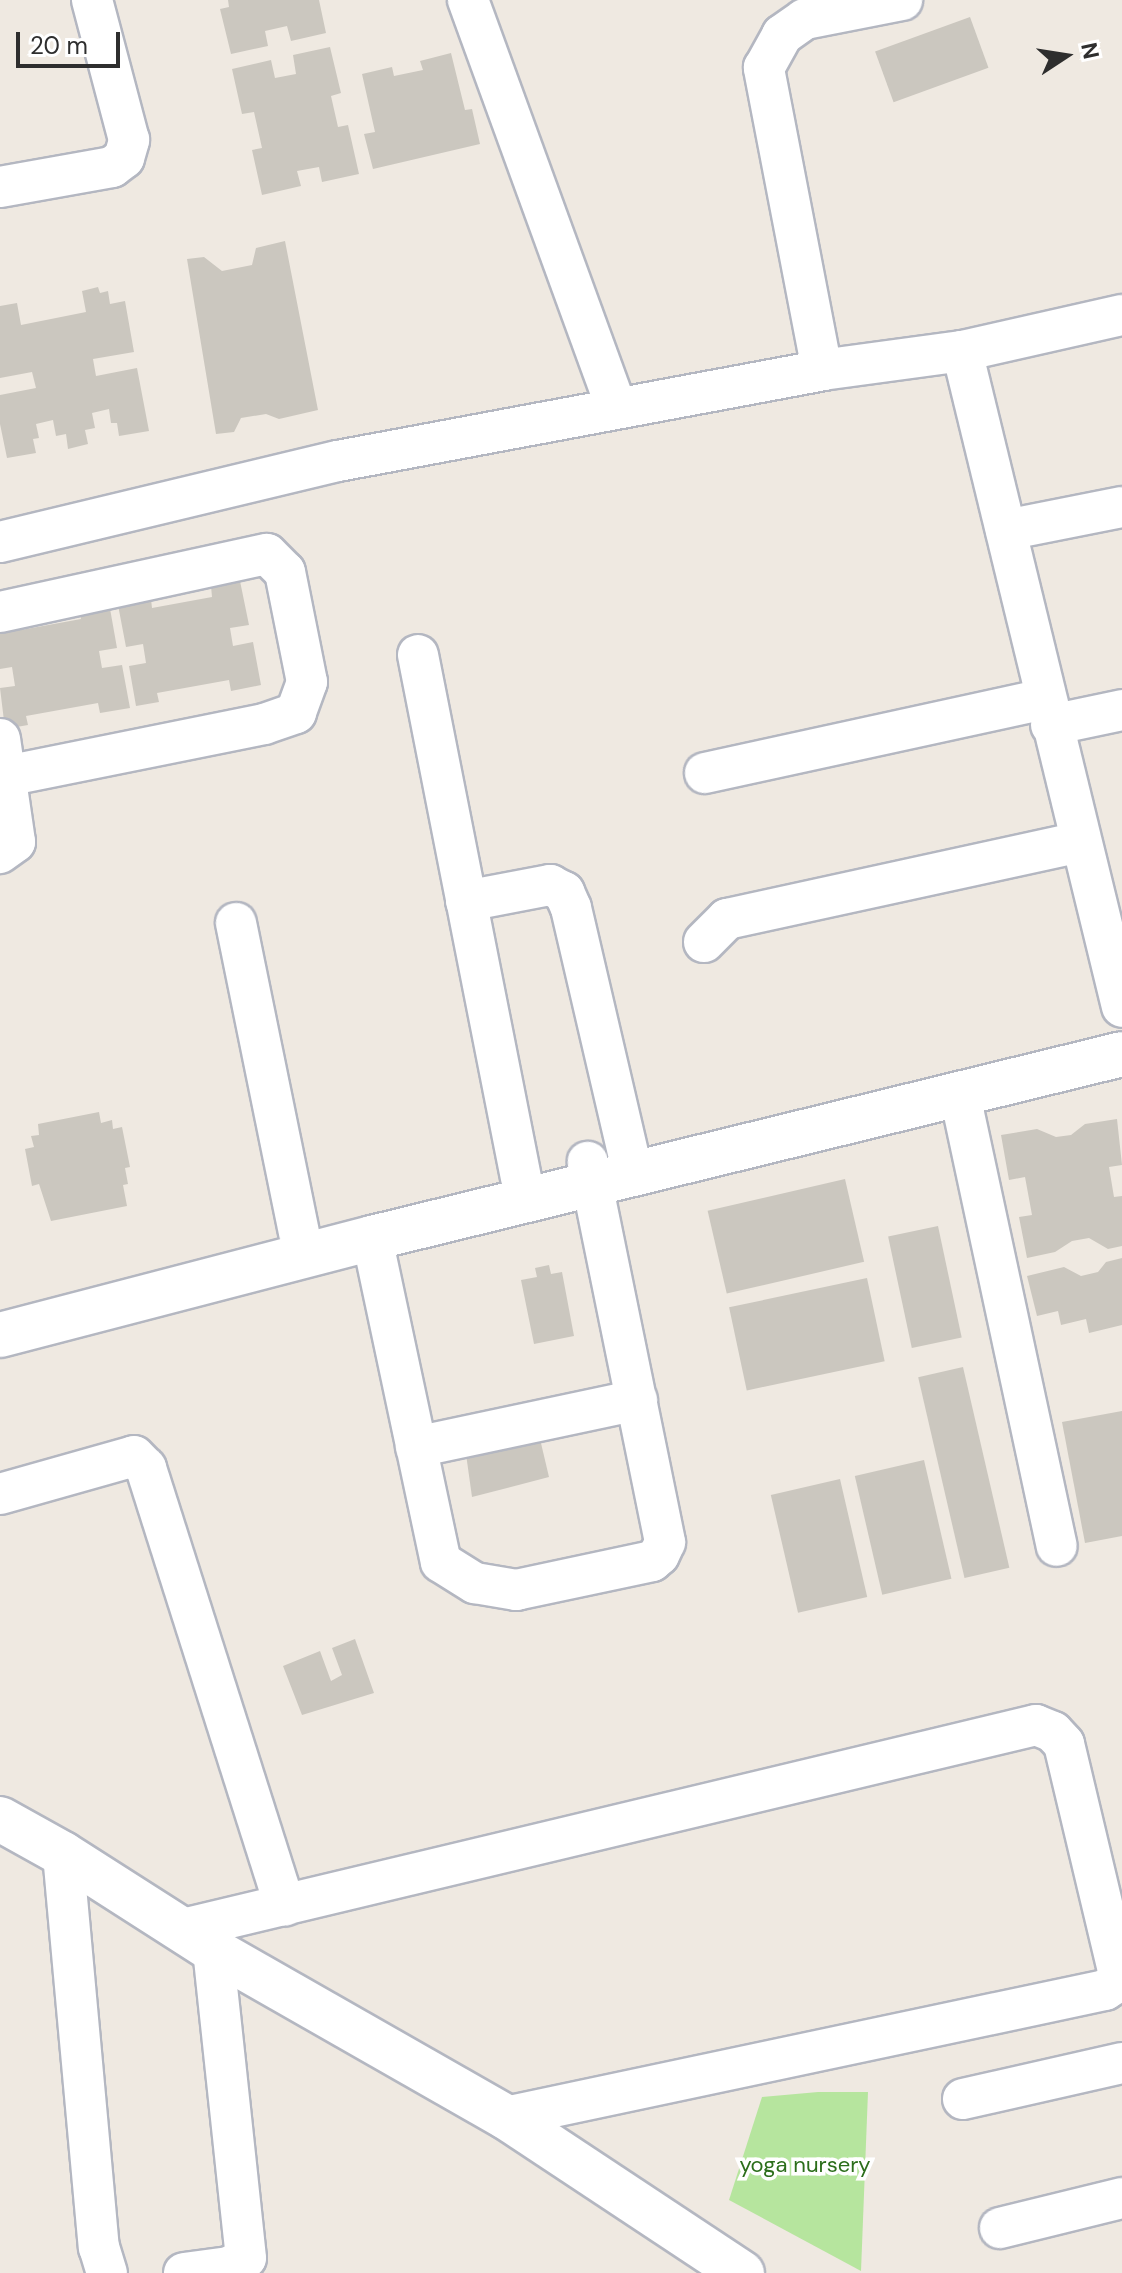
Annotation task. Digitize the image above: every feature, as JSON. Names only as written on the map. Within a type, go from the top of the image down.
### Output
[{"type":"street","points":[[0,187],[112,167],[124,158],[129,140],[92,0]]},
{"type":"street","points":[[468,0],[616,406]]},
{"type":"street","points":[[822,370],[764,68],[782,35],[805,19],[902,0]]},
{"type":"street","points":[[0,542],[338,461],[616,406],[822,370],[962,351],[1122,315]]},
{"type":"street","points":[[962,351],[1081,842],[1107,886],[1122,1007]]},
{"type":"street","points":[[1006,530],[1122,507]]},
{"type":"street","points":[[0,612],[267,554],[285,572],[307,682],[296,713],[264,724],[3,758],[15,842],[0,853]]},
{"type":"street","points":[[418,655],[521,1178]]},
{"type":"street","points":[[705,773],[1048,712],[1122,710]]},
{"type":"street","points":[[704,942],[727,919],[1081,842]]},
{"type":"street","points":[[372,1238],[441,1562],[475,1583],[516,1590],[652,1561],[659,1555],[665,1542],[637,1400],[603,1166],[571,908],[564,892],[550,885],[466,901]]},
{"type":"street","points":[[236,923],[299,1233]]},
{"type":"street","points":[[0,1335],[372,1238],[603,1166],[1122,1031]]},
{"type":"street","points":[[0,1305],[521,1178],[603,1166],[960,1095],[1122,1054]]},
{"type":"street","points":[[960,1095],[1057,1546]]},
{"type":"street","points":[[416,1447],[637,1400]]},
{"type":"street","points":[[0,1494],[134,1456],[146,1468],[285,1905]]},
{"type":"street","points":[[198,1940],[285,1905],[1036,1725],[1053,1732],[1064,1744],[1118,1971],[1116,1983],[1105,1990],[506,2117]]},
{"type":"street","points":[[0,1819],[63,1854],[198,1940],[506,2117],[742,2273]]},
{"type":"street","points":[[63,1854],[99,2247],[107,2273]]},
{"type":"street","points":[[184,2273],[229,2267],[246,2258],[198,1940]]},
{"type":"street","points":[[963,2099],[1122,2063]]},
{"type":"street","points":[[1000,2228],[1122,2198]]},
{"type":"green space","name":"yoga nursery","points":[[868,2092],[861,2271],[729,2200],[762,2097]]},
{"type":"building","points":[[228,0],[319,0],[326,33],[291,41],[287,26],[265,31],[268,46],[231,54],[220,9],[229,7]]},
{"type":"building","points":[[970,17],[988,68],[894,102],[875,52]]},
{"type":"building","points":[[330,47],[341,93],[331,96],[338,127],[348,125],[359,174],[322,182],[319,167],[297,171],[301,186],[262,195],[252,150],[262,148],[254,112],[242,114],[232,69],[271,60],[275,78],[296,74],[293,55]]},
{"type":"building","points":[[451,53],[465,110],[472,109],[480,144],[373,169],[364,134],[375,132],[362,74],[392,67],[394,76],[423,70],[420,61]]},
{"type":"building","points":[[285,241],[318,410],[279,419],[266,414],[241,418],[234,432],[216,434],[187,259],[204,257],[222,271],[252,265],[256,248]]},
{"type":"building","points":[[98,287],[100,293],[108,291],[110,304],[125,301],[134,352],[93,359],[96,376],[137,368],[149,431],[119,436],[117,423],[111,423],[109,409],[92,413],[95,428],[85,430],[88,444],[68,449],[66,434],[56,436],[53,420],[36,424],[39,438],[33,439],[36,453],[7,458],[0,424],[0,395],[36,388],[32,372],[0,378],[0,306],[17,303],[21,325],[86,312],[82,291]]},
{"type":"building","points":[[240,581],[249,625],[230,628],[233,646],[253,642],[261,685],[231,691],[229,680],[157,693],[159,702],[136,706],[129,666],[146,663],[143,644],[126,647],[118,605],[151,599],[152,608],[212,597],[211,586]]},
{"type":"building","points":[[109,603],[117,648],[99,651],[102,668],[122,665],[130,708],[100,713],[98,703],[26,716],[28,725],[5,729],[0,688],[15,686],[12,667],[0,669],[0,625],[20,622],[21,630],[81,619],[79,609]]},
{"type":"building","points":[[99,1112],[101,1123],[112,1120],[113,1129],[122,1127],[130,1167],[125,1168],[128,1184],[123,1185],[127,1206],[51,1221],[39,1184],[32,1186],[25,1149],[34,1147],[31,1136],[39,1135],[38,1124]]},
{"type":"building","points":[[1117,1119],[1122,1165],[1109,1167],[1114,1197],[1122,1196],[1122,1246],[1108,1249],[1089,1238],[1072,1241],[1055,1252],[1027,1258],[1019,1217],[1032,1215],[1025,1177],[1009,1180],[1001,1135],[1037,1129],[1056,1137],[1071,1135],[1085,1124]]},
{"type":"building","points":[[845,1179],[864,1262],[727,1294],[708,1211]]},
{"type":"building","points":[[938,1226],[962,1338],[912,1348],[888,1237]]},
{"type":"building","points":[[1122,1258],[1122,1325],[1089,1333],[1086,1319],[1061,1325],[1058,1311],[1037,1316],[1027,1276],[1064,1267],[1081,1276],[1098,1272],[1106,1262]]},
{"type":"building","points":[[549,1265],[551,1274],[562,1272],[574,1336],[534,1344],[521,1280],[537,1277],[535,1268]]},
{"type":"building","points":[[867,1278],[885,1361],[747,1390],[729,1307]]},
{"type":"building","points":[[963,1367],[1009,1568],[965,1578],[918,1377]]},
{"type":"building","points":[[1122,1411],[1122,1536],[1085,1543],[1062,1422]]},
{"type":"building","points":[[540,1439],[549,1477],[472,1497],[466,1454]]},
{"type":"building","points":[[924,1460],[951,1579],[882,1595],[855,1476]]},
{"type":"building","points":[[840,1479],[867,1597],[798,1613],[771,1495]]},
{"type":"building","points":[[355,1639],[374,1693],[302,1715],[283,1666],[320,1651],[331,1681],[342,1675],[332,1648]]}]
